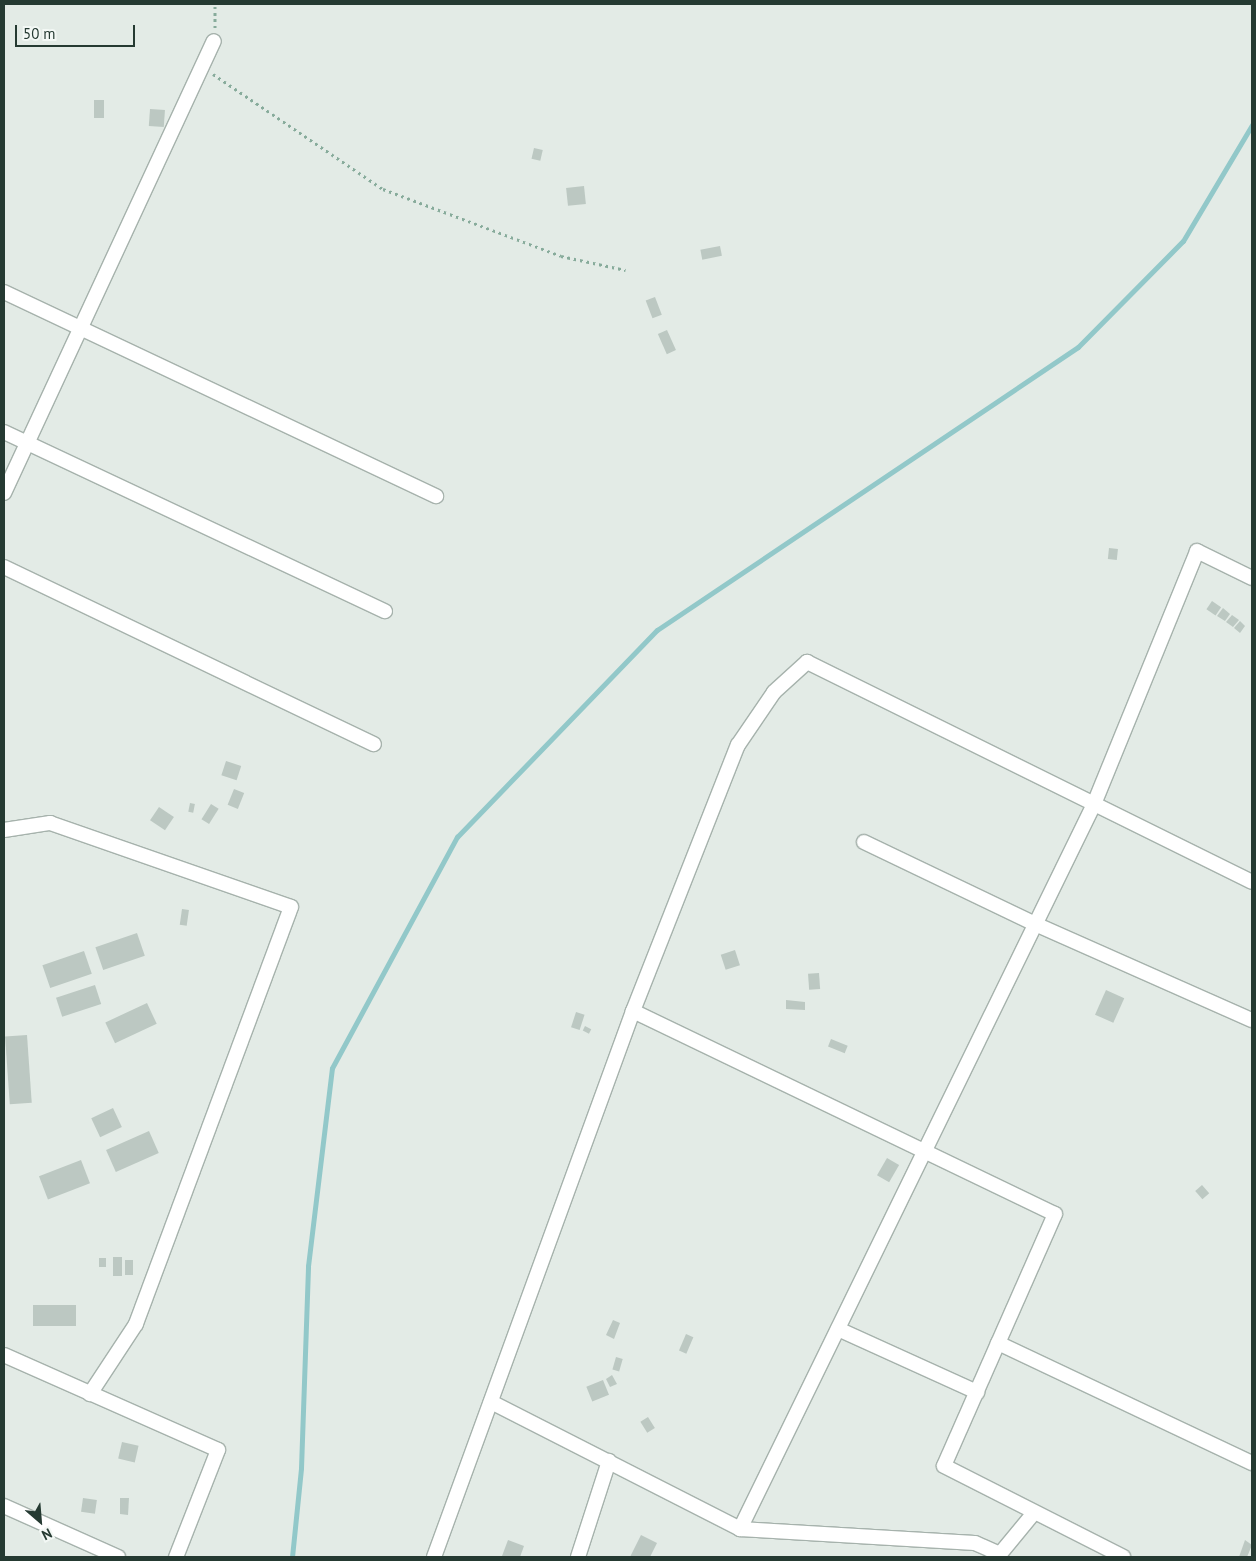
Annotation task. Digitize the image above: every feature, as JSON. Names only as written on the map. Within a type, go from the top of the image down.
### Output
[{"type":"street","points":[[4,493],[214,41]]},
{"type":"street","points":[[4,292],[436,496]]},
{"type":"street","points":[[4,432],[385,611]]},
{"type":"street","points":[[740,1530],[1094,804],[1198,551],[1252,578]]},
{"type":"street","points":[[4,567],[374,744]]},
{"type":"street","points":[[434,1557],[633,1011],[738,745],[774,692],[807,662],[1252,882]]},
{"type":"street","points":[[4,830],[50,823],[291,908],[136,1324],[90,1394]]},
{"type":"street","points":[[864,842],[1035,924],[1252,1020]]},
{"type":"street","points":[[633,1011],[1055,1214],[944,1466],[1033,1514],[1123,1557]]},
{"type":"street","points":[[838,1329],[976,1392]]},
{"type":"street","points":[[998,1343],[1252,1463]]},
{"type":"street","points":[[4,1355],[218,1450],[176,1557]]},
{"type":"street","points":[[491,1402],[740,1530],[975,1543],[1001,1556],[1033,1514]]},
{"type":"street","points":[[578,1557],[609,1461]]},
{"type":"street","points":[[4,1506],[118,1557]]},
{"type":"path","points":[[214,41],[215,4]]},
{"type":"path","points":[[202,66],[383,189],[560,256],[625,270]]},
{"type":"building","points":[[94,100],[104,100],[104,118],[94,118]]},
{"type":"building","points":[[150,109],[165,110],[164,127],[149,126]]},
{"type":"building","points":[[534,148],[543,150],[540,161],[532,159]]},
{"type":"building","points":[[584,186],[586,204],[568,206],[566,188]]},
{"type":"building","points":[[720,246],[722,256],[702,260],[700,250]]},
{"type":"building","points":[[655,297],[662,315],[652,318],[646,301]]},
{"type":"building","points":[[667,330],[676,350],[667,354],[658,334]]},
{"type":"building","points":[[1109,548],[1118,549],[1117,560],[1108,559]]},
{"type":"building","points":[[1212,601],[1221,607],[1216,615],[1206,609]]},
{"type":"building","points":[[1223,608],[1230,614],[1225,621],[1217,616]]},
{"type":"building","points":[[1232,615],[1239,620],[1233,627],[1226,622]]},
{"type":"building","points":[[1240,621],[1245,626],[1240,633],[1234,628]]},
{"type":"building","points":[[226,761],[241,766],[237,780],[221,775]]},
{"type":"building","points":[[234,789],[244,793],[238,809],[228,805]]},
{"type":"building","points":[[190,803],[195,804],[193,813],[188,812]]},
{"type":"building","points":[[211,804],[219,809],[209,824],[201,819]]},
{"type":"building","points":[[159,807],[174,817],[165,830],[150,820]]},
{"type":"building","points":[[182,909],[189,910],[187,926],[180,925]]},
{"type":"building","points":[[137,933],[145,956],[103,970],[95,947]]},
{"type":"building","points":[[735,950],[740,965],[726,970],[721,955]]},
{"type":"building","points":[[84,951],[92,974],[50,988],[42,965]]},
{"type":"building","points":[[819,973],[820,989],[809,990],[808,974]]},
{"type":"building","points":[[95,985],[101,1004],[62,1017],[56,998]]},
{"type":"building","points":[[1106,990],[1124,998],[1113,1023],[1095,1015]]},
{"type":"building","points":[[786,1000],[805,1002],[805,1010],[786,1009]]},
{"type":"building","points":[[147,1003],[157,1024],[115,1043],[105,1022]]},
{"type":"building","points":[[576,1012],[585,1015],[580,1030],[571,1027]]},
{"type":"building","points":[[585,1026],[591,1029],[589,1034],[583,1030]]},
{"type":"building","points":[[27,1035],[32,1103],[10,1104],[5,1037]]},
{"type":"building","points":[[831,1039],[848,1046],[845,1053],[828,1046]]},
{"type":"building","points":[[113,1108],[122,1127],[100,1137],[91,1118]]},
{"type":"building","points":[[149,1131],[159,1153],[116,1172],[106,1150]]},
{"type":"building","points":[[887,1158],[899,1165],[889,1182],[877,1175]]},
{"type":"building","points":[[81,1160],[90,1183],[48,1199],[39,1176]]},
{"type":"building","points":[[1202,1185],[1209,1193],[1202,1199],[1195,1191]]},
{"type":"building","points":[[113,1257],[122,1257],[122,1276],[113,1276]]},
{"type":"building","points":[[99,1258],[106,1258],[106,1267],[99,1267]]},
{"type":"building","points":[[125,1260],[133,1260],[133,1275],[125,1275]]},
{"type":"building","points":[[33,1305],[76,1305],[76,1326],[33,1326]]},
{"type":"building","points":[[613,1320],[620,1323],[614,1339],[606,1335]]},
{"type":"building","points":[[686,1334],[693,1337],[686,1354],[679,1351]]},
{"type":"building","points":[[616,1357],[623,1359],[619,1371],[612,1369]]},
{"type":"building","points":[[612,1375],[617,1384],[610,1387],[606,1379]]},
{"type":"building","points":[[603,1380],[609,1395],[592,1402],[586,1387]]},
{"type":"building","points":[[648,1417],[655,1428],[647,1433],[640,1422]]},
{"type":"building","points":[[122,1442],[139,1446],[135,1462],[118,1459]]},
{"type":"building","points":[[83,1498],[97,1500],[95,1514],[81,1512]]},
{"type":"building","points":[[120,1498],[129,1498],[128,1515],[120,1514]]},
{"type":"building","points":[[641,1535],[657,1543],[650,1557],[630,1557]]},
{"type":"building","points":[[508,1540],[524,1546],[520,1557],[502,1556]]},
{"type":"building","points":[[1245,1540],[1252,1545],[1247,1557],[1239,1557]]},
{"type":"waterway","points":[[292,1557],[301,1468],[308,1266],[332,1068],[457,837],[657,630],[1078,347],[1183,241],[1252,125]]}]
